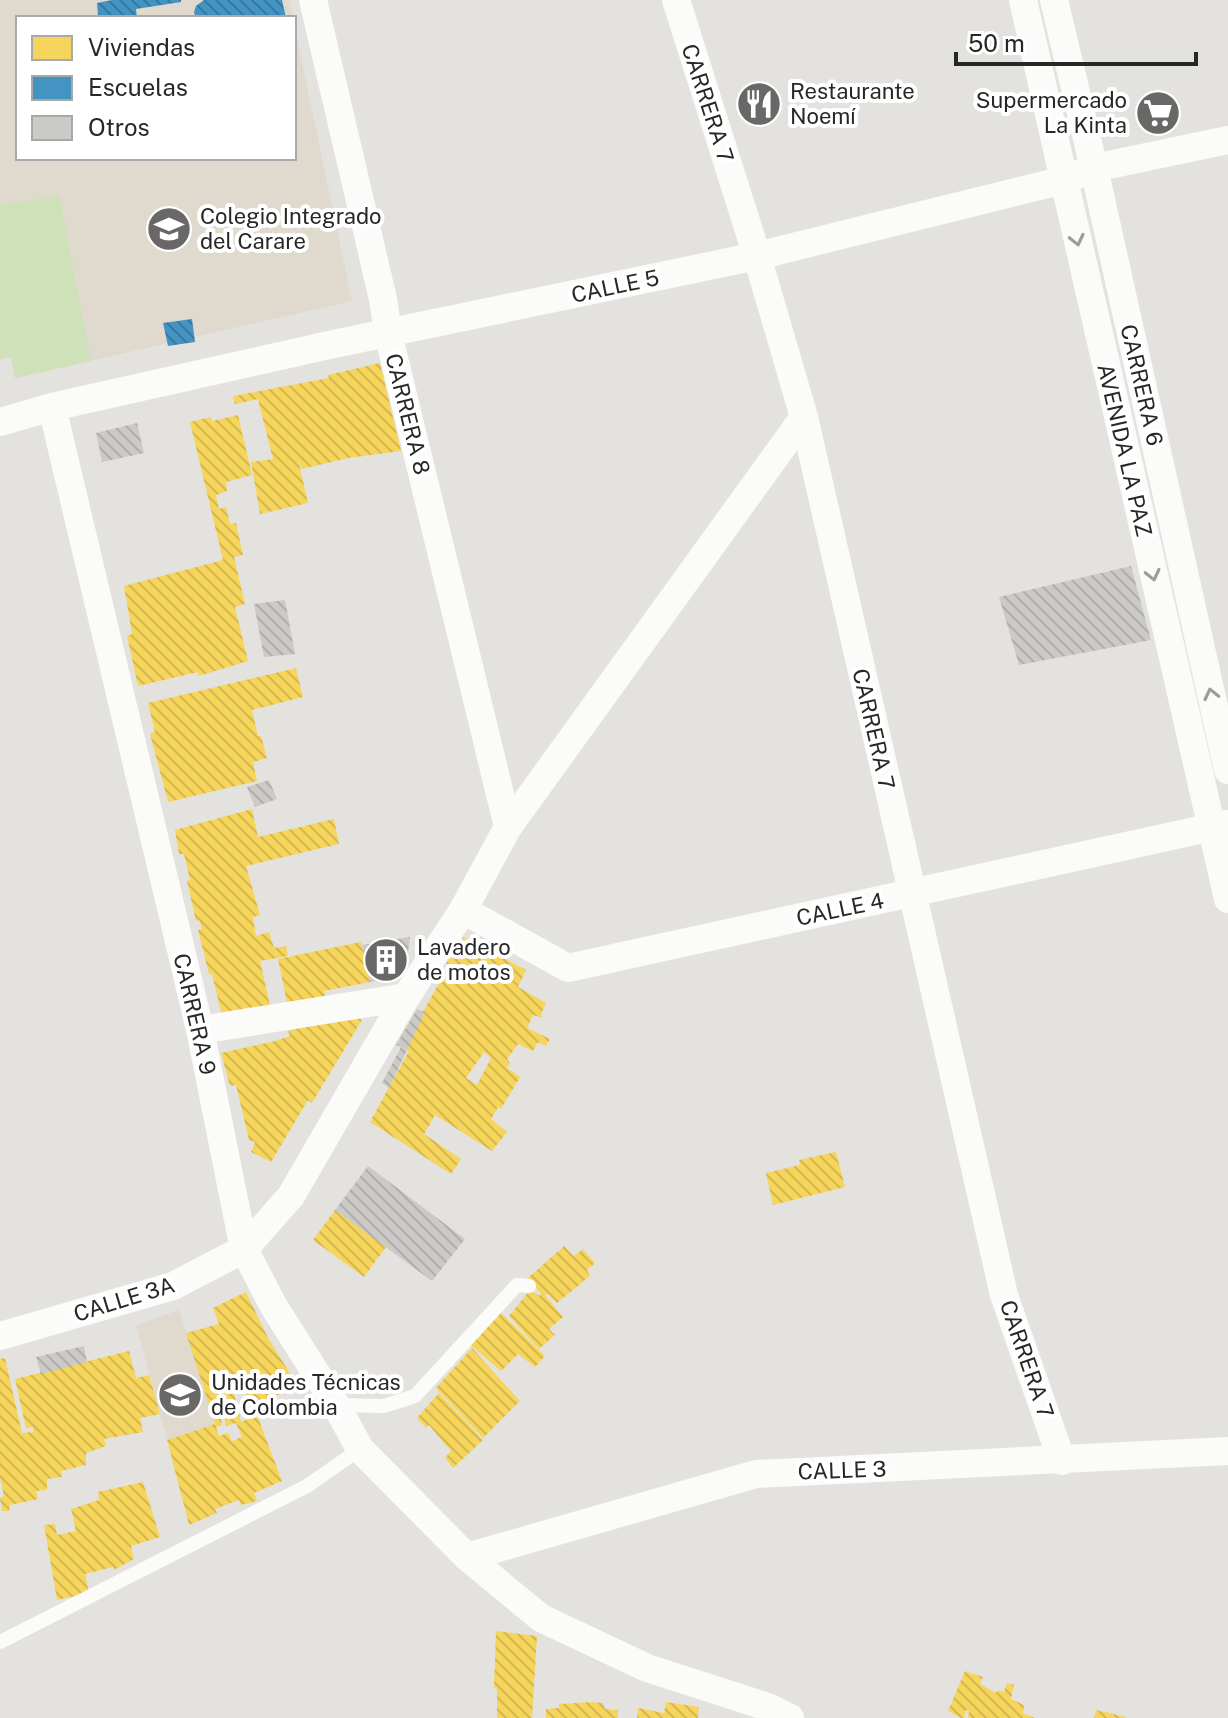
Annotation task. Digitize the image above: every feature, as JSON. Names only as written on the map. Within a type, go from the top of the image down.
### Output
[{"type":"street","name":"CARRERA 8","points":[[313,0],[383,299],[388,333],[508,827]]},
{"type":"street","name":"CARRERA 7","points":[[676,0],[804,417],[1004,1295],[1062,1461]]},
{"type":"street","name":"AVENIDA LA PAZ","points":[[1023,0],[1219,826],[1228,899]]},
{"type":"street","name":"CARRERA 6","points":[[1054,0],[1228,770]]},
{"type":"street","name":"CALLE 5","points":[[0,422],[52,407],[388,333],[757,256],[1064,180],[1094,168],[1228,140]]},
{"type":"street","name":"CARRERA 9","points":[[52,407],[200,1030],[244,1249],[273,1305],[360,1449],[467,1557],[541,1618],[647,1668],[768,1707],[790,1718]]},
{"type":"street","points":[[244,1249],[291,1196],[406,997],[463,910],[508,827],[804,417]]},
{"type":"street","name":"CALLE 4","points":[[463,910],[568,968],[1219,826]]},
{"type":"street","points":[[200,1030],[406,997]]},
{"type":"street","name":"CALLE 3A","points":[[0,1336],[173,1286],[244,1249]]},
{"type":"street","name":"CALLE 3","points":[[467,1557],[756,1474],[1228,1451]]},
{"type":"lane","points":[[336,1405],[384,1406],[415,1396],[517,1285],[529,1286]]},
{"type":"lane","points":[[0,1642],[307,1486],[360,1449]]},
{"type":"shaded area","name":"Colegio Integrado del Carare","points":[[0,0],[289,0],[293,16],[16,16],[16,160],[296,160],[296,34],[352,301],[15,378],[0,302]]},
{"type":"shaded area","name":"Unidades Técnicas de Colombia","points":[[179,1310],[215,1424],[167,1440],[136,1325]]},
{"type":"green space","points":[[59,196],[91,361],[15,378],[11,357],[0,359],[0,205]]},
{"type":"building: Viviendas","points":[[380,363],[401,451],[348,458],[302,469],[298,459],[308,503],[260,514],[251,462],[273,459],[258,399],[235,404],[233,396],[329,378],[328,375]]},
{"type":"building: Viviendas","points":[[238,415],[252,475],[226,482],[227,491],[216,495],[219,509],[226,507],[230,524],[236,523],[243,555],[234,557],[245,604],[235,607],[248,661],[199,676],[198,672],[138,686],[127,636],[132,634],[124,586],[223,560],[190,422]]},
{"type":"building: Viviendas","points":[[296,668],[303,697],[252,710],[267,758],[253,762],[257,781],[168,802],[150,734],[155,732],[148,703]]},
{"type":"building: Viviendas","points":[[252,809],[258,837],[334,819],[339,844],[246,866],[260,915],[253,917],[256,936],[269,932],[274,948],[286,946],[288,956],[260,961],[271,1010],[223,1020],[198,930],[202,929],[199,920],[196,921],[184,854],[179,854],[175,830]]},
{"type":"building: Viviendas","points":[[463,937],[526,970],[518,987],[546,1003],[541,1014],[543,1018],[533,1015],[527,1028],[550,1039],[546,1046],[538,1042],[533,1051],[518,1044],[507,1059],[510,1063],[507,1068],[520,1077],[501,1109],[498,1107],[491,1119],[507,1132],[492,1151],[435,1115],[424,1134],[461,1159],[451,1174],[370,1122],[409,1051],[406,1049],[449,965],[446,964]],"holes":[[[484,1052],[491,1058],[477,1085],[466,1078]]]},
{"type":"building: Viviendas","points":[[361,942],[370,982],[324,991],[327,1005],[289,1012],[278,959]]},
{"type":"building: Viviendas","points":[[349,1013],[362,1020],[312,1103],[308,1100],[271,1162],[251,1152],[255,1142],[249,1140],[236,1085],[230,1086],[221,1053],[275,1041],[290,1036],[288,1031]]},
{"type":"building: Viviendas","points":[[836,1152],[845,1187],[773,1205],[766,1173],[800,1165],[799,1160]]},
{"type":"building: Viviendas","points":[[335,1210],[386,1247],[364,1277],[313,1240]]},
{"type":"building: Viviendas","points":[[564,1246],[574,1256],[583,1249],[595,1263],[587,1270],[590,1276],[557,1303],[548,1294],[545,1295],[563,1317],[549,1329],[555,1335],[539,1349],[509,1316],[530,1290],[540,1296],[528,1278]]},
{"type":"building: Viviendas","points":[[246,1292],[268,1338],[298,1386],[271,1398],[261,1413],[259,1406],[252,1408],[240,1379],[231,1382],[241,1422],[257,1415],[282,1481],[254,1493],[257,1501],[241,1505],[239,1500],[215,1509],[217,1513],[189,1525],[167,1440],[215,1424],[186,1333],[219,1324],[213,1308]],"holes":[[[220,1412],[223,1412],[226,1426],[236,1423],[242,1437],[232,1441],[228,1433],[219,1436],[216,1427],[222,1425]]]},
{"type":"building: Viviendas","points":[[499,1311],[545,1356],[535,1367],[518,1354],[501,1371],[469,1344]]},
{"type":"building: Viviendas","points":[[472,1348],[520,1401],[483,1438],[436,1388]]},
{"type":"building: Viviendas","points":[[129,1351],[136,1378],[149,1375],[160,1414],[140,1418],[143,1432],[104,1439],[106,1446],[86,1453],[86,1465],[61,1471],[62,1477],[47,1479],[47,1490],[36,1491],[38,1499],[10,1505],[9,1511],[2,1511],[0,1359],[5,1358],[22,1433],[33,1432],[33,1427],[26,1428],[15,1379]]},
{"type":"building: Viviendas","points":[[439,1393],[483,1440],[453,1468],[445,1458],[451,1451],[429,1425],[426,1428],[417,1418]]},
{"type":"building: Viviendas","points":[[143,1482],[160,1537],[131,1546],[134,1559],[114,1570],[113,1567],[85,1574],[89,1593],[57,1600],[44,1525],[55,1524],[57,1535],[76,1531],[71,1509],[99,1500],[98,1492]]},
{"type":"building: Viviendas","points":[[496,1631],[537,1636],[532,1718],[497,1718],[497,1689],[494,1687]]},
{"type":"building: Viviendas","points":[[965,1671],[983,1677],[980,1684],[996,1693],[998,1690],[1004,1692],[1007,1683],[1014,1685],[1011,1699],[1024,1705],[1023,1713],[1035,1718],[968,1718],[969,1711],[966,1710],[964,1718],[961,1718],[948,1711]]},
{"type":"building: Viviendas","points":[[666,1702],[699,1707],[698,1718],[637,1718],[638,1708],[664,1713]]},
{"type":"building: Viviendas","points":[[603,1703],[605,1709],[618,1710],[618,1718],[546,1718],[546,1709],[559,1708],[559,1704]]},
{"type":"building: Viviendas","points":[[1096,1710],[1126,1717],[1126,1718],[1094,1718]]},
{"type":"building: Escuelas","points":[[112,0],[181,0],[136,9],[137,16],[96,16],[97,3]]},
{"type":"building: Escuelas","points":[[204,0],[282,0],[286,16],[195,16],[196,6]]},
{"type":"building: Escuelas","points":[[192,319],[195,342],[168,346],[163,323]]},
{"type":"building: Otros","points":[[137,423],[144,453],[102,462],[96,433]]},
{"type":"building: Otros","points":[[1131,566],[1151,640],[1019,665],[999,597]]},
{"type":"building: Otros","points":[[285,600],[295,654],[264,657],[254,604]]},
{"type":"building: Otros","points":[[269,780],[277,799],[255,807],[247,787]]},
{"type":"building: Otros","name":"Lavadero de motos","points":[[410,937],[405,975],[370,982],[362,945]]},
{"type":"building: Otros","points":[[417,1009],[425,1012],[389,1088],[382,1083],[401,1047],[396,1045]]},
{"type":"building: Otros","points":[[368,1166],[465,1239],[432,1281],[335,1210]]},
{"type":"building: Otros","points":[[84,1346],[87,1362],[41,1374],[36,1357]]},
{"type":"place","name":"Restaurante Noemí","points":[[759,104]]},
{"type":"place","name":"Supermercado La Kinta","points":[[1158,113]]},
{"type":"place","name":"Colegio Integrado del Carare","points":[[169,229]]},
{"type":"place","name":"Lavadero de motos","points":[[386,960]]},
{"type":"place","name":"Unidades Técnicas de Colombia","points":[[180,1395]]}]
